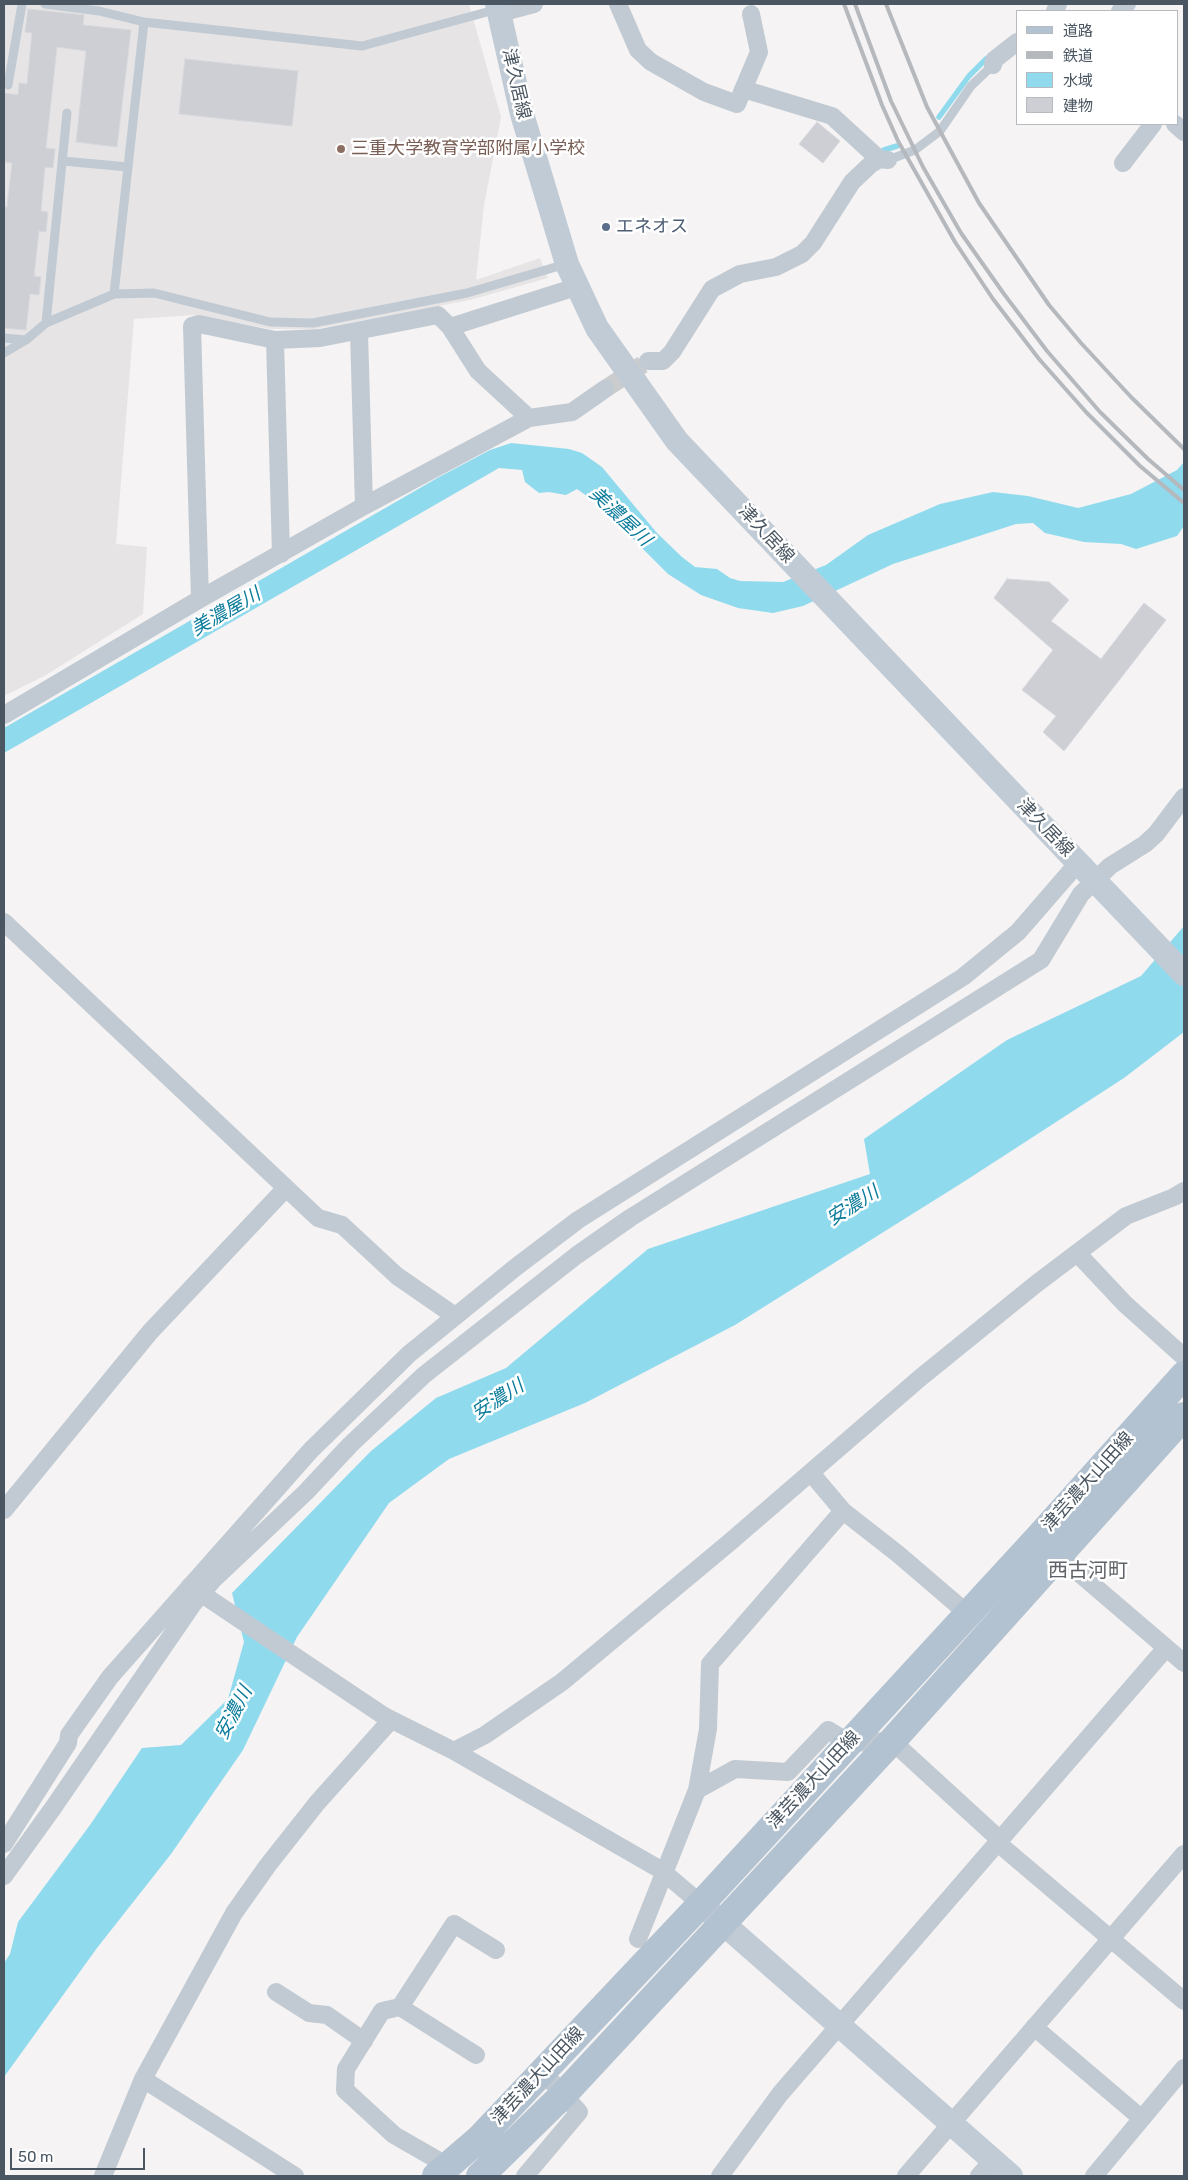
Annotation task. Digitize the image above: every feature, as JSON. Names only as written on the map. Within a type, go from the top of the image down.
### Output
[{"type":"main road","name":"津久居線","points":[[498,9],[522,114],[566,264],[597,328],[678,441],[1184,974]]},
{"type":"main road","name":"津芸濃大山田線","points":[[442,2171],[480,2138],[701,1904],[1038,1538],[1184,1375]]},
{"type":"main road","name":"津芸濃大山田線","points":[[480,2176],[564,2094],[892,1741],[1184,1416]]},
{"type":"main road","points":[[701,1904],[952,2124],[986,2168],[1011,2176]]},
{"type":"street","points":[[498,9],[534,4]]},
{"type":"street","points":[[618,4],[638,50],[650,62],[704,92],[737,104],[759,52],[751,14]]},
{"type":"street","points":[[993,65],[994,60],[1016,43]]},
{"type":"street","points":[[648,361],[663,361],[672,352],[712,288],[740,274],[776,267],[802,254],[814,243],[852,182],[884,159],[832,116],[743,89]]},
{"type":"street","points":[[1122,163],[1152,125]]},
{"type":"street","points":[[450,327],[576,286]]},
{"type":"street","points":[[200,599],[192,326],[199,324],[275,340],[320,338],[359,332],[438,315],[450,327],[478,371],[529,418]]},
{"type":"street","points":[[359,332],[364,506]]},
{"type":"street","points":[[275,340],[281,554]]},
{"type":"street","points":[[4,716],[200,599],[364,506],[529,418],[572,412],[605,389]]},
{"type":"street","points":[[4,1876],[194,1604],[214,1580],[424,1375],[577,1255],[630,1218],[1042,960],[1081,894],[1110,866],[1145,844],[1156,834],[1184,797]]},
{"type":"street","points":[[4,1844],[68,1743],[69,1735],[110,1677],[318,1443],[409,1354],[578,1220],[963,977],[1018,932],[1080,866]]},
{"type":"street","points":[[4,922],[318,1218],[342,1225],[397,1276],[455,1316]]},
{"type":"street","points":[[4,1510],[150,1332],[286,1188]]},
{"type":"street","points":[[454,1751],[485,1735],[562,1682],[928,1372],[1036,1284],[1126,1216],[1181,1198]]},
{"type":"street","points":[[1078,1254],[1125,1304],[1184,1357]]},
{"type":"street","points":[[810,1473],[843,1511],[898,1554],[968,1614]]},
{"type":"street","points":[[638,1938],[697,1790],[708,1729],[710,1664],[843,1511]]},
{"type":"street","points":[[1038,1538],[1184,1662]]},
{"type":"street","points":[[190,1586],[387,1718],[454,1751],[664,1872],[701,1904]]},
{"type":"street","points":[[720,2176],[780,2094],[1166,1648]]},
{"type":"street","points":[[103,2176],[113,2147],[143,2080],[234,1913],[268,1865],[387,1718]]},
{"type":"street","points":[[697,1790],[735,1769],[788,1772],[828,1730],[849,1743],[892,1741],[999,1841],[1184,2001]]},
{"type":"street","points":[[906,2176],[1184,1854]]},
{"type":"street","points":[[442,2171],[394,2136],[345,2090],[346,2069],[382,2011],[400,2007],[454,1924],[496,1950]]},
{"type":"street","points":[[276,1992],[309,2013],[327,2015],[364,2040]]},
{"type":"street","points":[[400,2007],[476,2055]]},
{"type":"street","points":[[1034,2027],[1141,2118]]},
{"type":"street","points":[[1094,2176],[1184,2068]]},
{"type":"street","points":[[525,2176],[579,2112],[543,2072]]},
{"type":"street","points":[[143,2080],[295,2176]]},
{"type":"lane","points":[[8,85],[22,4]]},
{"type":"lane","points":[[45,4],[99,11],[144,22],[362,46],[498,9]]},
{"type":"lane","points":[[114,294],[144,22]]},
{"type":"lane","points":[[884,159],[915,150],[940,131],[971,86],[993,65]]},
{"type":"lane","points":[[46,323],[67,113]]},
{"type":"lane","points":[[63,160],[128,167]]},
{"type":"lane","points":[[4,353],[26,340],[46,323],[114,294],[154,293],[270,322],[313,323],[467,293],[566,264]]},
{"type":"lane","points":[[4,338],[26,340]]},
{"type":"shaded area","points":[[4,4],[469,4],[501,117],[484,205],[476,280],[540,258],[548,278],[470,300],[316,329],[270,329],[194,315],[134,319],[116,544],[147,547],[143,614],[46,675],[4,696]]},
{"type":"water","name":"美濃屋川","points":[[511,443],[569,449],[582,453],[602,467],[657,533],[682,557],[695,567],[717,569],[730,578],[740,581],[783,582],[826,565],[868,535],[940,504],[993,492],[1028,496],[1078,508],[1131,494],[1177,470],[1184,462],[1184,526],[1177,536],[1136,549],[1121,544],[1084,542],[1045,533],[1033,523],[1016,524],[893,564],[803,606],[773,613],[738,608],[701,595],[668,574],[598,504],[577,489],[566,495],[549,492],[539,493],[525,482],[522,470],[499,468],[4,753],[4,728],[439,477],[490,450]]},
{"type":"water","name":"安濃川","points":[[1184,926],[1184,1032],[1124,1078],[965,1181],[735,1325],[585,1403],[449,1459],[389,1503],[297,1637],[243,1750],[171,1854],[97,1948],[4,2077],[4,1963],[10,1954],[18,1922],[90,1825],[142,1748],[181,1745],[228,1699],[244,1642],[232,1593],[371,1451],[436,1398],[506,1368],[648,1249],[870,1174],[864,1139],[1007,1040],[1141,976]]},
{"type":"building","points":[[28,9],[84,15],[83,25],[131,30],[117,147],[76,142],[86,51],[57,47],[46,148],[55,149],[53,168],[45,167],[41,211],[48,212],[46,232],[39,231],[34,276],[41,277],[39,295],[30,294],[26,330],[4,328],[4,206],[7,207],[12,163],[4,162],[4,93],[18,95],[19,83],[27,84],[32,33],[25,32]]},
{"type":"building","points":[[185,59],[298,71],[292,126],[179,114]]},
{"type":"building","points":[[817,122],[840,141],[823,163],[799,144]]},
{"type":"building","points":[[1007,579],[1049,582],[1069,600],[1051,621],[1101,659],[1144,603],[1166,620],[1064,751],[1043,732],[1056,716],[1022,690],[1053,650],[994,598]]},
{"type":"waterway","points":[[939,117],[969,76],[986,59]]},
{"type":"waterway","points":[[884,150],[897,146]]},
{"type":"tunnel","points":[[605,389],[648,361]]},
{"type":"railway","points":[[844,4],[882,105],[898,141],[955,242],[993,299],[1039,359],[1086,412],[1140,466],[1184,503]]},
{"type":"railway","points":[[855,4],[891,101],[923,167],[961,233],[1047,351],[1100,412],[1148,459],[1184,490]]},
{"type":"railway","points":[[886,4],[927,107],[979,203],[1049,305],[1131,397],[1184,449]]},
{"type":"place","name":"三重大学教育学部附属小学校","points":[[341,149]]},
{"type":"place","name":"エネオス","points":[[606,227]]},
{"type":"district","name":"西古河町","points":[[1088,1571]]}]
